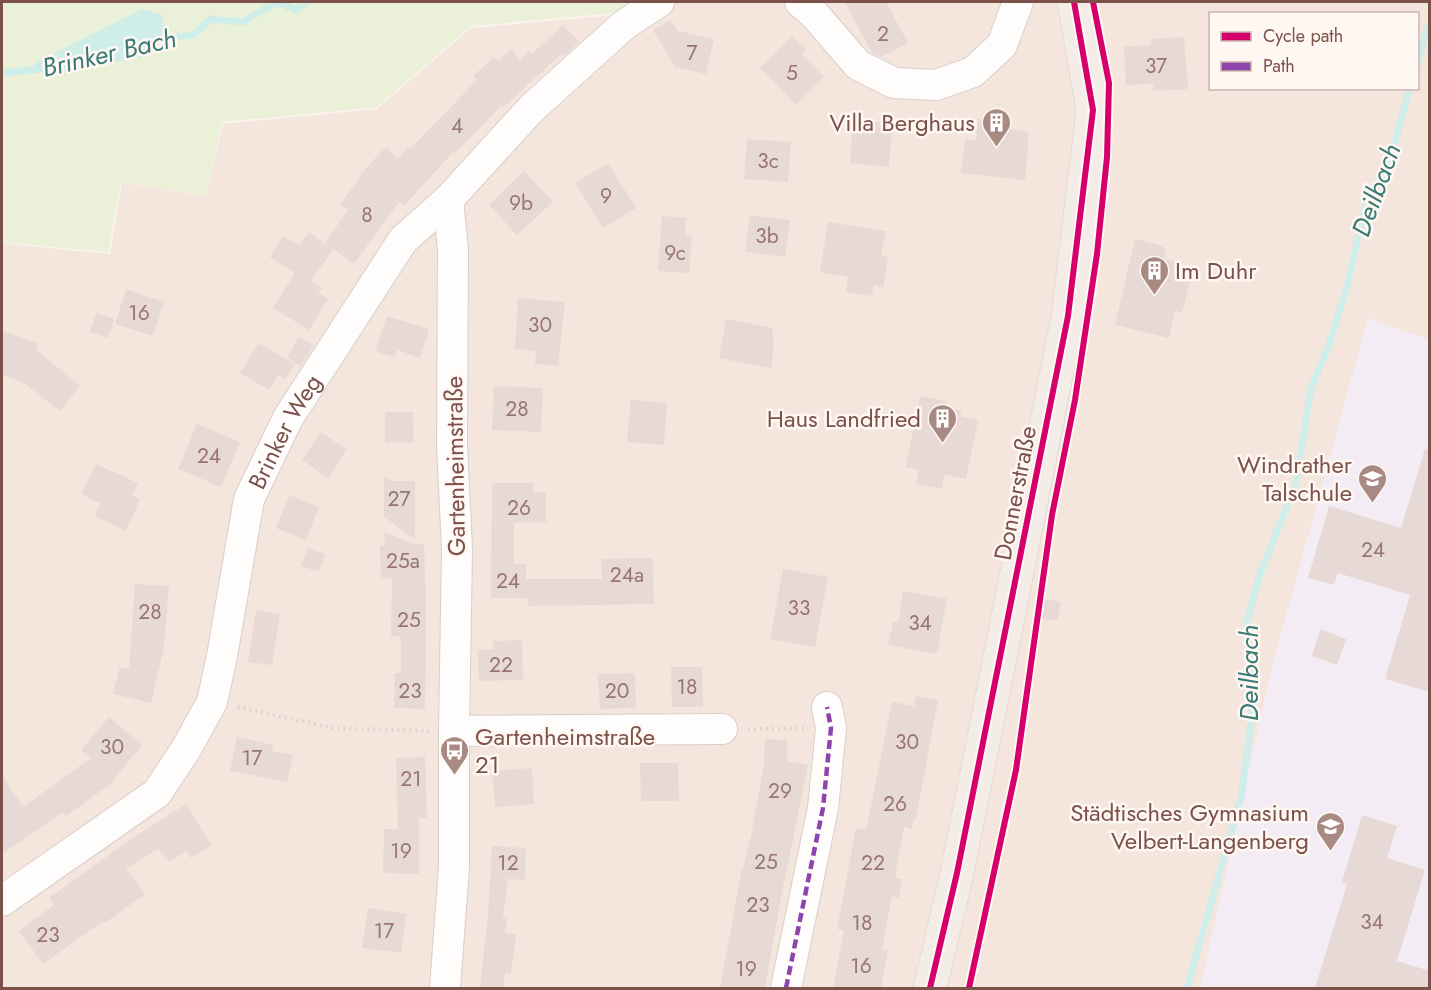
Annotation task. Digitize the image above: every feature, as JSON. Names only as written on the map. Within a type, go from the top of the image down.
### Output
[{"type":"main road","name":"Donnerstraße","points":[[930,988],[961,850],[1068,316],[1093,111],[1074,2]]},
{"type":"street","name":"Brinker Weg","points":[[2,901],[157,793],[186,748],[212,702],[249,499],[288,418],[403,240],[448,200],[531,109],[624,25],[659,2]]},
{"type":"street","points":[[800,2],[815,15],[858,64],[894,83],[936,84],[973,72],[1002,45],[1018,2]]},
{"type":"street","name":"Gartenheimstraße","points":[[445,988],[454,867],[457,549],[452,445],[453,249],[448,200]]},
{"type":"street","points":[[786,988],[823,808],[829,718]]},
{"type":"street","points":[[454,731],[722,729]]},
{"type":"path","points":[[212,702],[333,728],[454,731]]},
{"type":"path","points":[[722,729],[829,718]]},
{"type":"shaded area","points":[[643,2],[1429,2],[1429,988],[2,988],[2,239],[7,244],[110,254],[122,183],[206,196],[223,124],[377,109],[471,28],[625,14]]},
{"type":"shaded area","points":[[1368,318],[1429,340],[1429,988],[1200,988],[1272,667]]},
{"type":"green space","points":[[2,2],[639,2],[624,12],[471,26],[377,107],[222,122],[206,196],[121,182],[108,252],[7,243],[2,238]]},
{"type":"water","points":[[143,9],[161,15],[166,29],[155,48],[143,57],[48,74],[34,70],[35,63]]},
{"type":"building","points":[[845,2],[886,2],[908,43],[881,57],[872,53]]},
{"type":"building","points":[[671,20],[678,31],[714,39],[706,74],[675,67],[653,30]]},
{"type":"building","points":[[563,25],[579,42],[564,56],[562,53],[503,108],[501,106],[455,153],[453,152],[404,206],[399,202],[354,264],[325,243],[348,210],[340,205],[365,169],[386,147],[398,158],[408,147],[410,149],[477,80],[473,76],[494,57],[498,61],[511,49],[520,60],[529,51],[532,54]]},
{"type":"building","points":[[792,36],[806,49],[801,54],[824,77],[796,105],[760,68]]},
{"type":"building","points":[[1184,37],[1188,89],[1153,91],[1153,84],[1126,85],[1124,47],[1151,45],[1151,39]]},
{"type":"building","name":"Villa Berghaus","points":[[978,119],[1010,122],[1009,129],[1029,132],[1025,180],[961,173],[965,139],[976,140]]},
{"type":"building","points":[[853,120],[892,124],[889,167],[850,163]]},
{"type":"building","points":[[747,139],[791,142],[788,182],[744,179]]},
{"type":"building","points":[[608,163],[636,208],[603,228],[575,183]]},
{"type":"building","points":[[524,171],[553,202],[517,235],[489,205]]},
{"type":"building","points":[[750,215],[790,220],[785,257],[745,252]]},
{"type":"building","points":[[662,216],[686,218],[685,235],[692,235],[689,273],[658,271]]},
{"type":"building","points":[[828,222],[886,231],[881,256],[888,257],[883,287],[874,285],[872,296],[846,292],[848,277],[820,272]]},
{"type":"building","points":[[309,232],[333,250],[310,281],[322,288],[318,293],[328,299],[309,330],[273,308],[295,273],[270,257],[283,236],[299,245]]},
{"type":"building","name":"Im Duhr","points":[[1135,239],[1166,249],[1164,259],[1178,262],[1177,267],[1187,270],[1185,281],[1190,282],[1182,313],[1175,311],[1169,338],[1115,325]]},
{"type":"building","points":[[126,289],[164,302],[153,336],[115,324]]},
{"type":"building","points":[[518,298],[565,302],[558,366],[535,364],[536,351],[515,349]]},
{"type":"building","points":[[96,313],[114,319],[108,338],[90,332]]},
{"type":"building","points":[[387,316],[429,329],[420,358],[397,350],[395,357],[375,351]]},
{"type":"building","points":[[726,319],[772,328],[774,345],[771,368],[719,358]]},
{"type":"building","points":[[2,331],[38,343],[36,350],[80,386],[60,411],[24,383],[2,375]]},
{"type":"building","points":[[299,337],[314,345],[301,366],[287,358]]},
{"type":"building","points":[[258,343],[295,364],[285,379],[278,375],[269,390],[240,373]]},
{"type":"building","points":[[494,386],[543,388],[541,432],[492,430]]},
{"type":"building","name":"Haus Landfried","points":[[920,396],[948,402],[947,408],[961,410],[960,416],[978,420],[966,479],[944,474],[942,489],[916,484],[919,470],[906,467]]},
{"type":"building","points":[[631,400],[667,403],[664,445],[627,442]]},
{"type":"building","points":[[385,412],[413,412],[414,442],[385,443]]},
{"type":"building","points":[[197,424],[240,442],[221,487],[178,469]]},
{"type":"building","points":[[321,432],[347,450],[328,478],[302,460]]},
{"type":"building","points":[[1425,449],[1430,449],[1430,692],[1385,679],[1410,595],[1338,573],[1334,585],[1308,578],[1329,506],[1401,528]]},
{"type":"building","points":[[96,464],[138,483],[132,495],[140,499],[126,531],[95,516],[100,503],[81,494]]},
{"type":"building","points":[[384,476],[391,481],[415,481],[415,539],[384,517]]},
{"type":"building","points":[[492,483],[533,483],[533,493],[546,492],[546,522],[514,523],[514,564],[526,564],[526,579],[602,579],[601,559],[653,558],[654,604],[528,606],[527,598],[491,598]]},
{"type":"building","points":[[289,495],[319,507],[306,540],[276,528]]},
{"type":"building","points":[[384,532],[415,544],[424,544],[425,709],[394,708],[395,673],[401,673],[401,637],[391,636],[392,578],[381,579],[380,546],[385,545]]},
{"type":"building","points":[[308,548],[325,554],[319,572],[301,566]]},
{"type":"building","points":[[783,569],[828,577],[815,647],[770,639]]},
{"type":"building","points":[[135,584],[169,586],[164,647],[151,703],[113,694],[120,667],[129,669]]},
{"type":"building","points":[[903,591],[947,599],[937,654],[888,645],[893,622],[898,623]]},
{"type":"building","points":[[1044,599],[1061,602],[1057,621],[1040,618]]},
{"type":"building","points":[[256,610],[280,614],[272,665],[248,662]]},
{"type":"building","points":[[1320,629],[1346,639],[1337,665],[1312,656]]},
{"type":"building","points":[[522,640],[523,680],[479,681],[478,650],[493,649],[493,641]]},
{"type":"building","points":[[671,667],[702,667],[703,707],[672,707]]},
{"type":"building","points":[[635,673],[636,708],[600,709],[598,674]]},
{"type":"building","points":[[916,696],[938,700],[916,819],[914,819],[912,829],[904,827],[895,878],[902,879],[899,898],[892,896],[882,949],[888,950],[881,988],[833,988],[844,930],[837,929],[856,828],[866,830],[892,702],[914,706]]},
{"type":"building","points":[[109,717],[142,745],[109,785],[66,816],[63,812],[2,854],[2,775],[23,807],[91,758],[81,750]]},
{"type":"building","points":[[237,737],[274,745],[272,751],[293,755],[287,782],[230,771]]},
{"type":"building","points":[[765,739],[787,740],[787,761],[808,765],[765,988],[720,988],[742,868],[752,831],[764,764]]},
{"type":"building","points":[[425,757],[427,818],[419,818],[419,874],[383,873],[384,829],[398,829],[396,758]]},
{"type":"building","points":[[640,763],[678,763],[679,801],[641,801]]},
{"type":"building","points":[[532,768],[534,804],[495,807],[492,771]]},
{"type":"building","points":[[186,804],[211,845],[191,858],[186,851],[170,861],[158,849],[126,869],[145,894],[43,964],[19,931],[54,905],[49,898],[131,839]]},
{"type":"building","points":[[1362,815],[1397,826],[1387,858],[1425,870],[1397,961],[1430,971],[1430,988],[1315,988],[1347,884],[1342,882]]},
{"type":"building","points":[[492,846],[526,848],[525,880],[508,879],[503,917],[507,918],[505,933],[516,935],[511,974],[505,973],[503,988],[480,988],[488,915]]},
{"type":"building","points":[[368,908],[406,914],[401,953],[362,948]]},
{"type":"waterway","name":"Brinker Bach","points":[[153,39],[193,35],[210,19],[243,22],[276,2]]},
{"type":"waterway","name":"Brinker Bach","points":[[278,2],[295,10],[307,2]]},
{"type":"waterway","name":"Deilbach","points":[[1419,58],[1427,28],[1430,27]]},
{"type":"waterway","name":"Brinker Bach","points":[[2,73],[41,69]]},
{"type":"waterway","name":"Deilbach","points":[[1187,988],[1241,798],[1252,716],[1247,621],[1260,574],[1296,483],[1311,388],[1329,345],[1347,286],[1366,203],[1391,155],[1409,90]]},
{"type":"marked path","points":[[786,988],[823,808],[831,728],[827,707]]},
{"type":"cycle path","points":[[930,988],[957,873],[1068,316],[1093,110],[1074,2]]},
{"type":"cycle path","points":[[969,988],[1016,770],[1052,515],[1075,400],[1097,254],[1107,157],[1109,83],[1093,2]]},
{"type":"place","name":"Villa Berghaus","points":[[996,148]]},
{"type":"place","name":"Im Duhr","points":[[1154,296]]},
{"type":"place","name":"Haus Landfried","points":[[942,444]]},
{"type":"place","name":"Windrather Talschule","points":[[1373,504]]},
{"type":"place","name":"Gartenheimstraße 21","points":[[454,776]]},
{"type":"place","name":"Städtisches Gymnasium Velbert-Langenberg","points":[[1330,852]]}]
